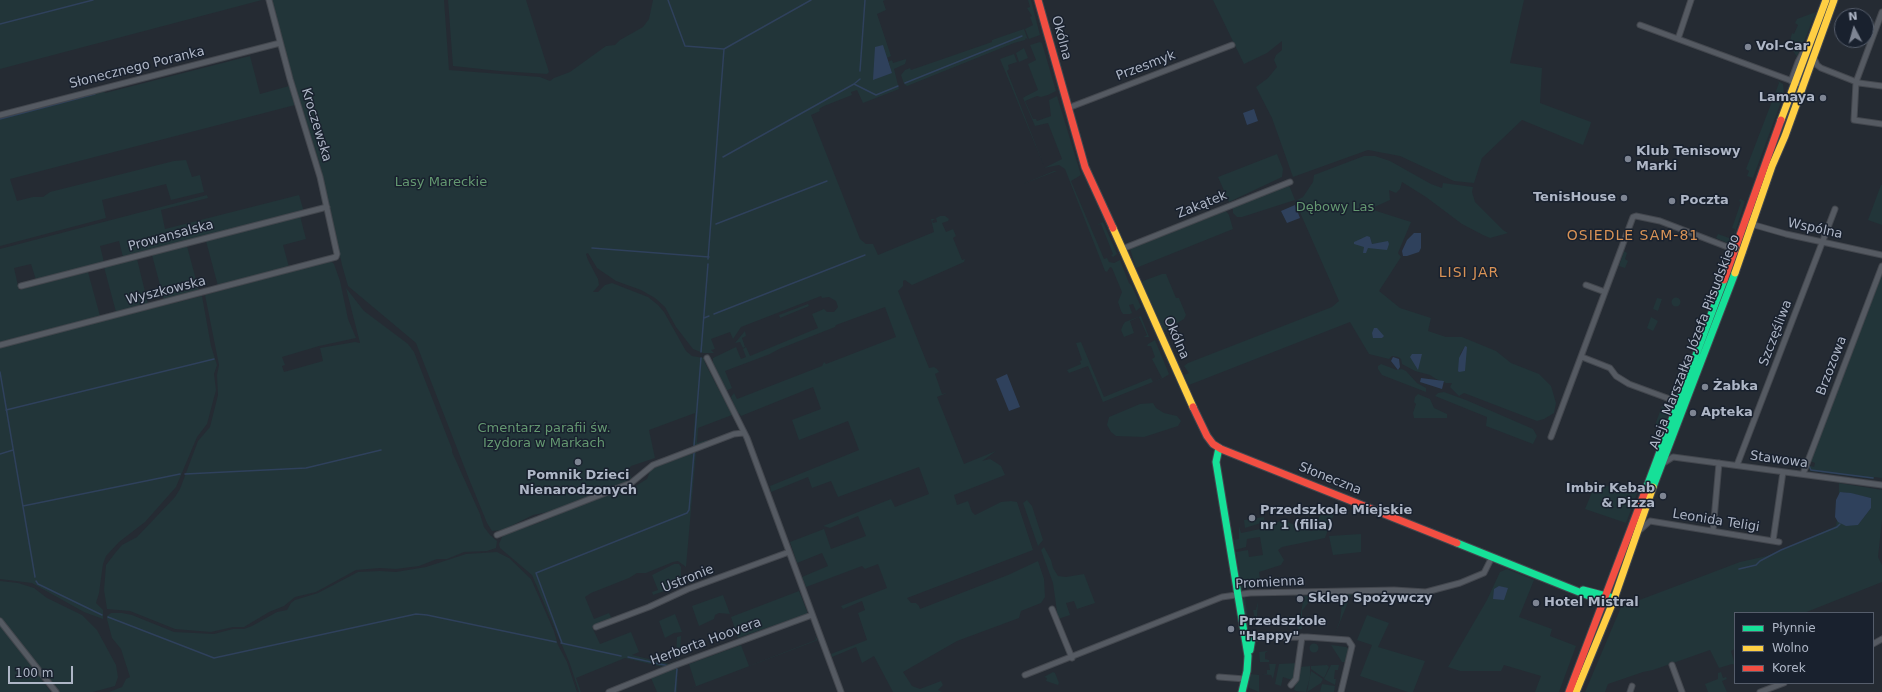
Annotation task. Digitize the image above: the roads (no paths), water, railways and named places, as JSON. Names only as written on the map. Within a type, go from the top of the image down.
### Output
[{"type":"main road","name":"Okólna","points":[[1038,0],[1085,167],[1206,434],[1219,448]]},
{"type":"main road","name":"Aleja Marszałka Józefa Piłsudskiego","points":[[1569,692],[1735,250],[1793,82],[1826,0]]},
{"type":"main road","name":"Aleja Marszałka Józefa Piłsudskiego","points":[[1576,692],[1613,602],[1640,530],[1668,446],[1743,253],[1772,166],[1834,0]]},
{"type":"main road","name":"Słoneczna","points":[[1219,448],[1565,586],[1613,602]]},
{"type":"main road","points":[[1219,448],[1216,462],[1248,658]]},
{"type":"main road","points":[[1242,692],[1250,642],[1252,638]]},
{"type":"street","name":"Kroczewska","points":[[269,0],[280,43],[320,177],[337,254],[336,257]]},
{"type":"street","points":[[1678,39],[1691,0]]},
{"type":"street","points":[[1882,12],[1856,82],[1854,120],[1882,124]]},
{"type":"street","points":[[1640,25],[1803,85]]},
{"type":"street","name":"Słonecznego Poranka","points":[[0,115],[280,43]]},
{"type":"street","name":"Przesmyk","points":[[1068,108],[1232,44]]},
{"type":"street","points":[[1814,56],[1817,65],[1820,68],[1856,82],[1882,86]]},
{"type":"street","points":[[1807,73],[1820,68]]},
{"type":"street","name":"Zakątek","points":[[1122,249],[1290,182]]},
{"type":"street","name":"Prowansalska","points":[[21,286],[327,207]]},
{"type":"street","name":"Szczęśliwa","points":[[1737,465],[1835,209]]},
{"type":"street","points":[[1551,437],[1582,357],[1632,218],[1636,216],[1660,221],[1743,253]]},
{"type":"street","name":"Wspólna","points":[[1744,222],[1767,230],[1822,243],[1882,254]]},
{"type":"street","name":"Wyszkowska","points":[[0,345],[336,257]]},
{"type":"street","name":"Brzozowa","points":[[1803,474],[1882,266]]},
{"type":"street","points":[[1586,285],[1605,292]]},
{"type":"street","points":[[1582,357],[1610,368],[1616,376],[1629,384],[1678,402]]},
{"type":"street","points":[[707,358],[747,438],[841,692]]},
{"type":"street","points":[[497,535],[631,483],[653,464],[734,434],[744,434]]},
{"type":"street","points":[[1662,464],[1673,456],[1668,446]]},
{"type":"street","name":"Stawowa","points":[[1673,456],[1882,485]]},
{"type":"street","points":[[1713,531],[1719,463]]},
{"type":"street","name":"Leonida Teligi","points":[[1650,521],[1776,542],[1783,472]]},
{"type":"street","points":[[1640,530],[1650,521],[1647,510]]},
{"type":"street","name":"Ustronie","points":[[596,627],[649,607],[688,589],[789,552]]},
{"type":"street","name":"Promienna","points":[[1025,675],[1072,658],[1222,597],[1238,594],[1394,590],[1426,592],[1460,583],[1484,573],[1492,557]]},
{"type":"street","points":[[1052,609],[1072,658]]},
{"type":"street","name":"Herberta Hoovera","points":[[609,692],[667,668],[812,615]]},
{"type":"street","points":[[0,622],[56,692]]},
{"type":"street","points":[[1244,639],[1302,637],[1334,638],[1350,642],[1352,646],[1341,692]]},
{"type":"street","points":[[1291,685],[1296,678],[1302,637]]},
{"type":"street","points":[[1672,665],[1682,692]]},
{"type":"street","points":[[1219,677],[1245,679]]},
{"type":"street","points":[[1760,692],[1781,684]]},
{"type":"water","points":[[883,45],[892,73],[873,80],[875,47]]},
{"type":"water","points":[[1254,109],[1258,121],[1247,125],[1243,113]]},
{"type":"water","points":[[1295,205],[1300,218],[1287,223],[1281,211]]},
{"type":"water","points":[[1414,233],[1421,233],[1421,248],[1419,252],[1403,256],[1402,251],[1407,240]]},
{"type":"water","points":[[1367,236],[1370,237],[1372,244],[1388,241],[1389,244],[1387,250],[1368,248],[1366,253],[1363,253],[1364,247],[1354,244],[1354,242]]},
{"type":"water","points":[[1374,328],[1377,328],[1384,336],[1382,338],[1373,338],[1372,333]]},
{"type":"water","points":[[1465,346],[1467,347],[1465,371],[1459,372],[1459,358]]},
{"type":"water","points":[[1412,354],[1422,354],[1418,370],[1410,357]]},
{"type":"water","points":[[1393,357],[1399,359],[1400,367],[1398,370],[1391,361]]},
{"type":"water","points":[[1007,374],[1020,407],[1009,411],[996,379]]},
{"type":"water","points":[[1421,378],[1444,381],[1442,389],[1420,382]]},
{"type":"water","points":[[1840,492],[1871,498],[1871,508],[1858,525],[1846,526],[1838,522],[1835,517],[1836,500]]},
{"type":"water","points":[[1499,586],[1508,588],[1504,600],[1493,599],[1494,589]]},
{"type":"waterway","points":[[0,24],[93,0]]},
{"type":"waterway","points":[[668,0],[685,46],[724,49]]},
{"type":"waterway","points":[[708,259],[724,49],[811,0]]},
{"type":"waterway","points":[[860,71],[865,0]]},
{"type":"waterway","points":[[905,83],[1022,36]]},
{"type":"waterway","points":[[854,84],[860,79]]},
{"type":"waterway","points":[[723,157],[854,84],[876,95],[898,86]]},
{"type":"waterway","points":[[0,119],[95,94]]},
{"type":"waterway","points":[[716,224],[827,181]]},
{"type":"waterway","points":[[592,248],[709,257]]},
{"type":"waterway","points":[[714,314],[865,255]]},
{"type":"waterway","points":[[701,352],[708,264]]},
{"type":"waterway","points":[[704,318],[709,316]]},
{"type":"waterway","points":[[694,446],[701,358]]},
{"type":"waterway","points":[[6,410],[214,359]]},
{"type":"waterway","points":[[0,372],[35,577]]},
{"type":"waterway","points":[[0,454],[13,450]]},
{"type":"waterway","points":[[185,474],[306,468],[381,450]]},
{"type":"waterway","points":[[562,643],[536,573],[687,513],[689,510],[694,453]]},
{"type":"waterway","points":[[1809,466],[1811,470],[1873,478]]},
{"type":"waterway","points":[[23,506],[180,474]]},
{"type":"waterway","points":[[1739,569],[1756,565],[1760,561],[1781,550],[1837,527],[1840,524]]},
{"type":"waterway","points":[[36,581],[38,584],[102,615]]},
{"type":"waterway","points":[[108,617],[214,658],[416,614],[556,642]]},
{"type":"waterway","points":[[561,643],[621,656]]},
{"type":"waterway","points":[[628,657],[669,666]]},
{"type":"waterway","points":[[674,667],[677,669],[675,692]]},
{"type":"place","name":"Vol-Car","points":[[1748,47]]},
{"type":"place","name":"Lamaya","points":[[1823,98]]},
{"type":"place","name":"Klub Tenisowy Marki","points":[[1628,159]]},
{"type":"place","name":"TenisHouse","points":[[1624,198]]},
{"type":"place","name":"Poczta","points":[[1672,201]]},
{"type":"place","name":"Żabka","points":[[1705,387]]},
{"type":"place","name":"Apteka","points":[[1693,413]]},
{"type":"place","name":"Pomnik Dzieci Nienarodzonych","points":[[578,462]]},
{"type":"place","name":"Imbir Kebab & Pizza","points":[[1663,496]]},
{"type":"place","name":"Przedszkole Miejskie nr 1 (filia)","points":[[1252,518]]},
{"type":"place","name":"Sklep Spożywczy","points":[[1300,599]]},
{"type":"place","name":"Hotel Mistral","points":[[1536,603]]},
{"type":"place","name":"Przedszkole \"Happy\"","points":[[1231,629]]},
{"type":"district","name":"OSIEDLE SAM-81","points":[[1633,236]]},
{"type":"district","name":"LISI JAR","points":[[1469,273]]},
{"type":"park label","name":"Lasy Mareckie","points":[[441,183]]},
{"type":"park label","name":"Dębowy Las","points":[[1335,208]]},
{"type":"park label","name":"Cmentarz parafii św. Izydora w Markach","points":[[544,436]]}]
